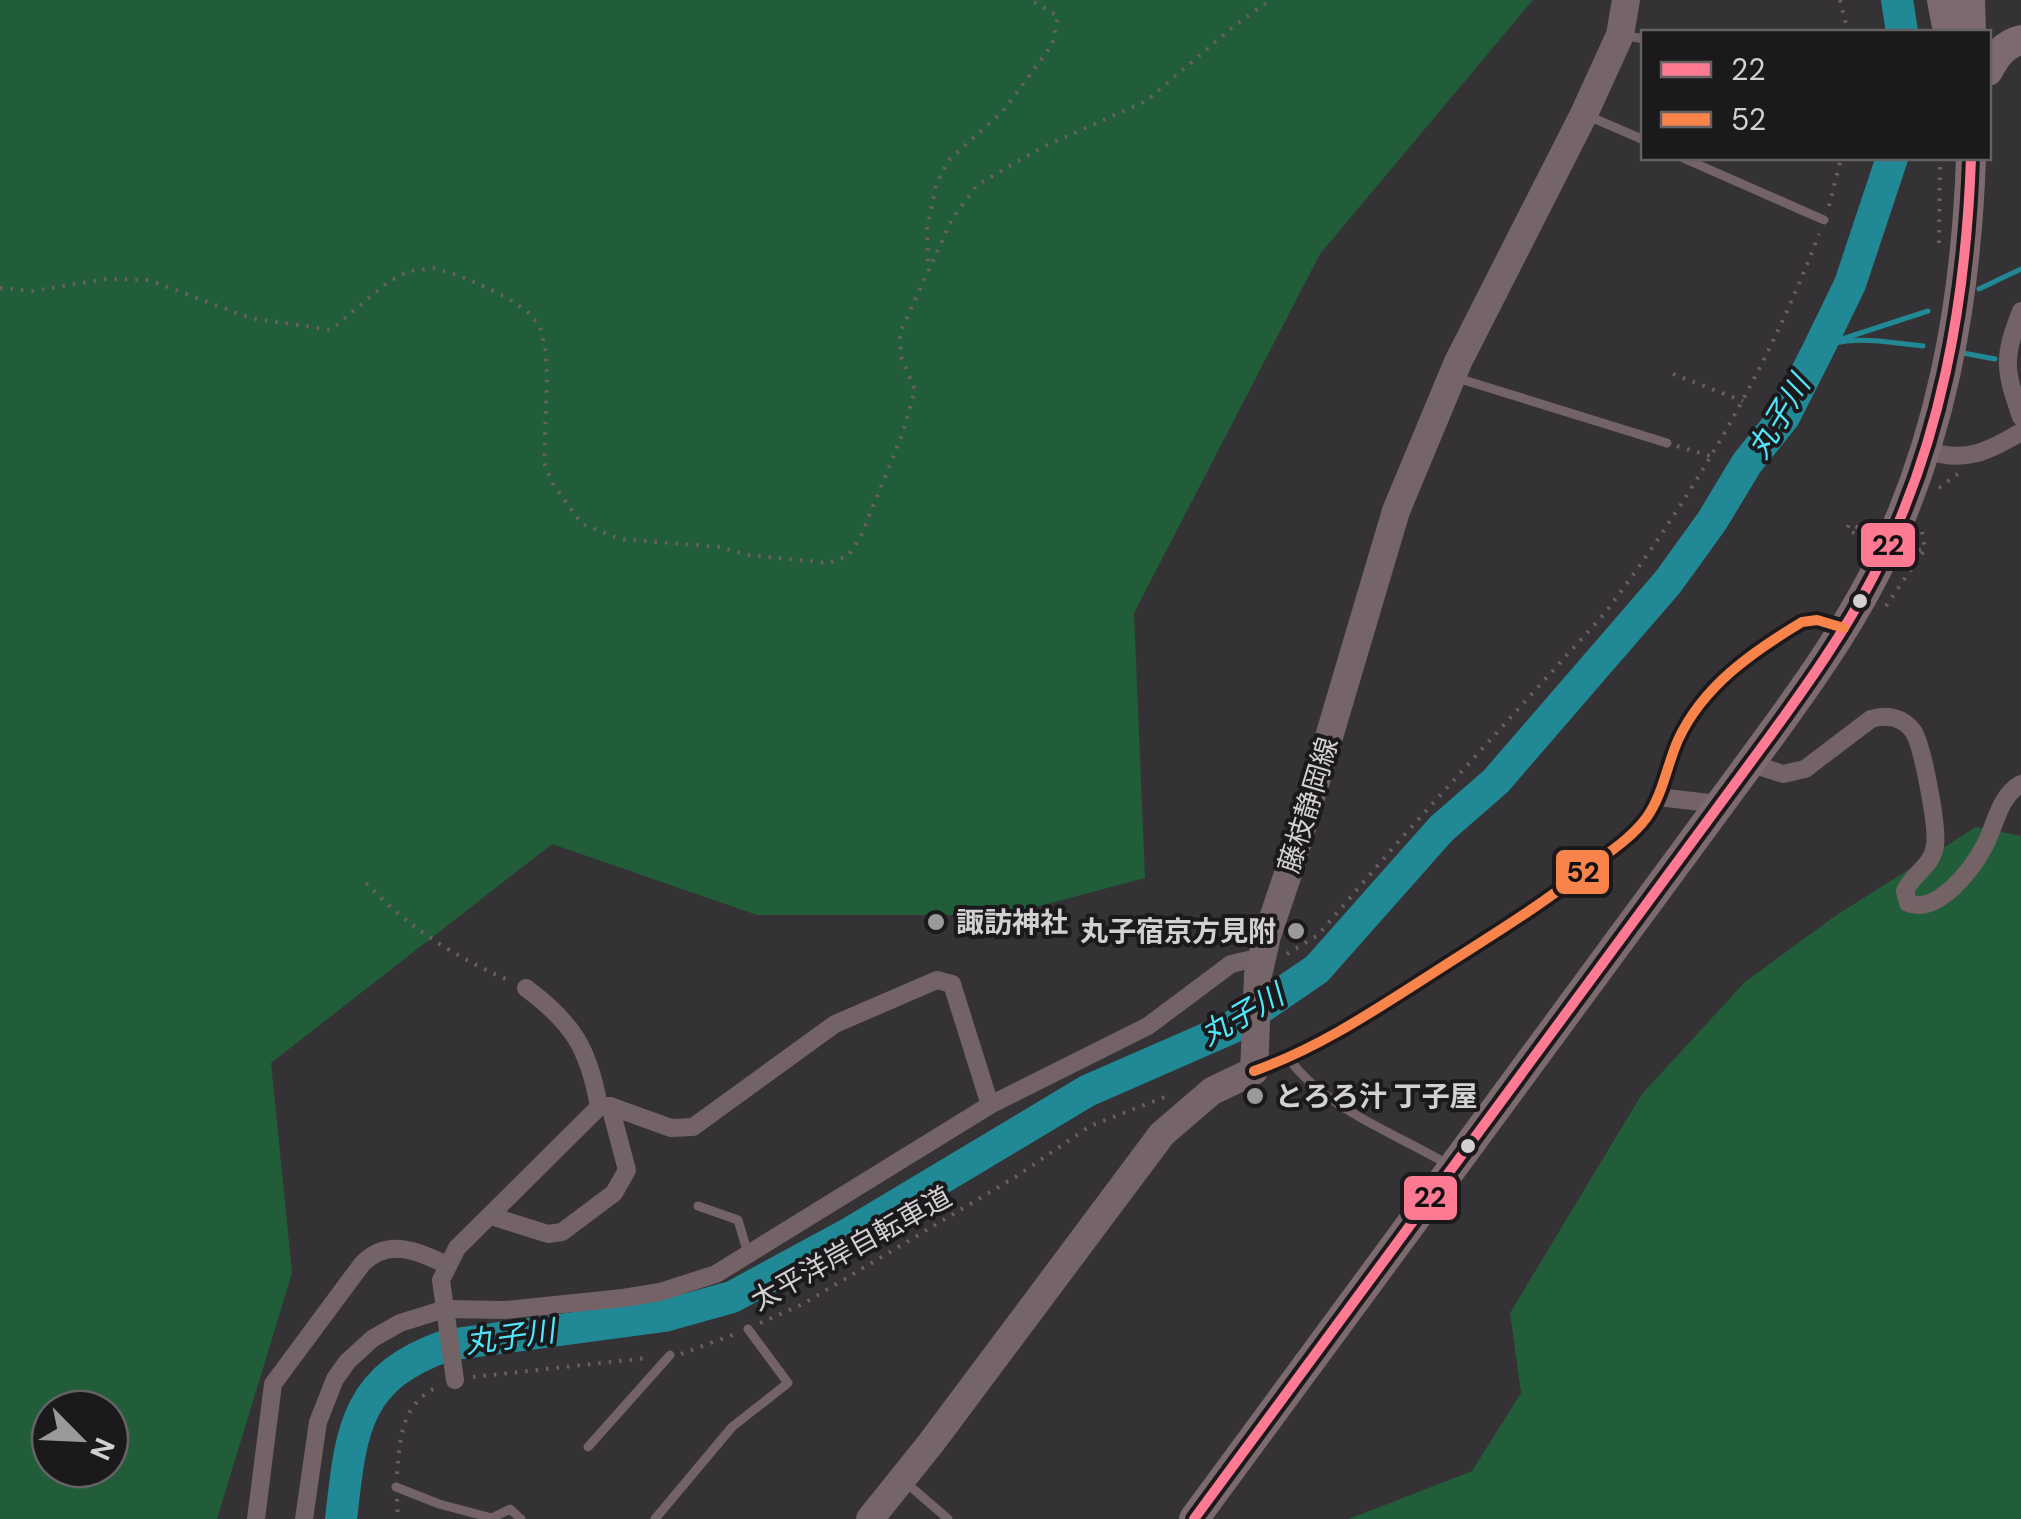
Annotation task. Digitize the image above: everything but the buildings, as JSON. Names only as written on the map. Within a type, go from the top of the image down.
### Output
[{"type":"highway","points":[[1942,0],[1948,30]]},
{"type":"highway","points":[[1970,0],[1970,30]]},
{"type":"highway","points":[[1991,66],[2010,43],[2021,40]]},
{"type":"highway","points":[[1194,1519],[1454,1168],[1844,628],[1899,523],[1927,450],[1968,164]]},
{"type":"main road","name":"藤枝静岡線","points":[[1254,1071],[1260,966],[1396,511],[1452,376],[1584,114],[1632,37],[1626,0]]},
{"type":"main road","points":[[870,1519],[1162,1134],[1212,1091],[1254,1071]]},
{"type":"street","points":[[2021,312],[2006,360],[2021,417]]},
{"type":"street","points":[[1927,450],[1955,458],[1972,456],[2021,432]]},
{"type":"street","points":[[1254,1071],[1289,1058],[1350,1026],[1545,901],[1646,817],[1658,797],[1678,740],[1715,683],[1802,622],[1816,620],[1844,628]]},
{"type":"street","points":[[1749,763],[1792,774],[1805,769],[1871,719],[1883,715],[1907,724],[1916,734],[1920,748],[1936,827],[1927,867],[1905,890],[1908,903],[1915,906],[1933,902],[1972,866],[2007,794],[2021,784]]},
{"type":"street","points":[[1658,797],[1718,804]]},
{"type":"street","points":[[304,1519],[318,1422],[335,1379],[372,1339],[400,1323],[446,1312],[505,1310],[660,1292],[716,1274],[990,1105],[1148,1026],[1231,964],[1260,966]]},
{"type":"street","points":[[605,1106],[671,1128],[693,1127],[834,1024],[936,980],[952,984],[990,1105]]},
{"type":"street","points":[[491,1216],[548,1234],[562,1232],[614,1194],[626,1170],[589,1058],[556,1010],[526,988]]},
{"type":"street","points":[[454,1375],[442,1280],[446,1265],[457,1248],[605,1106]]},
{"type":"street","points":[[256,1519],[273,1384],[362,1264],[373,1252],[392,1248],[414,1250],[446,1265]]},
{"type":"lane","points":[[1584,114],[1641,139]]},
{"type":"lane","points":[[1688,160],[1824,220]]},
{"type":"lane","points":[[1452,376],[1667,443]]},
{"type":"lane","points":[[1289,1058],[1306,1081],[1326,1098],[1454,1168]]},
{"type":"lane","points":[[698,1206],[738,1220],[748,1256]]},
{"type":"lane","points":[[655,1519],[732,1426],[788,1382],[748,1329]]},
{"type":"lane","points":[[588,1447],[670,1356]]},
{"type":"lane","points":[[902,1479],[948,1519]]},
{"type":"lane","points":[[396,1487],[492,1518],[510,1509],[521,1519]]},
{"type":"path","points":[[928,266],[927,230],[936,186],[948,161],[1003,111],[1052,46],[1058,16],[1030,0]]},
{"type":"path","points":[[0,288],[32,291],[105,279],[149,280],[250,318],[331,330],[388,282],[409,271],[435,268],[508,298],[540,327],[547,381],[544,463],[552,484],[582,524],[620,540],[720,547],[747,555],[829,563],[848,556],[861,536],[902,434],[915,390],[901,357],[900,333],[952,218],[976,185],[1043,147],[1146,101],[1270,0]]},
{"type":"path","points":[[1840,0],[1848,30]]},
{"type":"path","points":[[1260,966],[1318,936],[1605,613],[1672,523],[1743,401],[1792,306],[1841,160]]},
{"type":"path","points":[[1939,257],[1940,160]]},
{"type":"path","points":[[1673,374],[1743,401]]},
{"type":"path","points":[[1667,443],[1710,456]]},
{"type":"path","points":[[1875,526],[1865,537],[1847,530],[1850,524],[1912,549],[1925,549]]},
{"type":"path","points":[[366,883],[429,939],[526,988]]},
{"type":"path","name":"太平洋岸自転車道","points":[[398,1519],[400,1436],[406,1417],[424,1394],[454,1375],[683,1354],[748,1329],[803,1304],[1017,1176],[1090,1126],[1172,1095]]},
{"type":"green space","points":[[0,0],[1533,0],[1320,254],[1134,613],[1145,878],[1006,915],[757,915],[552,844],[271,1063],[292,1273],[217,1519],[0,1519]]},
{"type":"green space","points":[[1976,827],[2021,836],[2021,1519],[1349,1519],[1472,1471],[1521,1393],[1510,1313],[1642,1094],[1745,982],[1835,916]]},
{"type":"waterway","name":"丸子川","points":[[1897,0],[1902,30]]},
{"type":"waterway","name":"丸子川","points":[[341,1519],[354,1434],[363,1411],[393,1373],[417,1358],[448,1345],[664,1316],[732,1297],[850,1233],[1087,1091],[1231,1028],[1317,969],[1441,829],[1496,781],[1668,582],[1712,521],[1747,463],[1784,417],[1818,350],[1850,284],[1891,160]]},
{"type":"waterway","points":[[1979,289],[2021,269]]},
{"type":"waterway","points":[[1836,341],[1928,311]]},
{"type":"waterway","points":[[1818,350],[1855,340],[1923,346]]},
{"type":"waterway","points":[[1963,353],[1995,359]]},
{"type":"transit line","name":"22","points":[[1194,1519],[1770,736],[1862,598],[1897,527],[1916,477],[1946,373],[1963,266],[1971,160]]},
{"type":"transit line","name":"52","points":[[1254,1071],[1324,1040],[1368,1014],[1529,911],[1609,853],[1647,817],[1678,740],[1715,687],[1747,658],[1802,622],[1817,620],[1844,628]]},
{"type":"place","name":"諏訪神社","points":[[936,922]]},
{"type":"place","name":"丸子宿京方見附","points":[[1296,931]]},
{"type":"place","name":"とろろ汁 丁子屋","points":[[1255,1096]]}]
